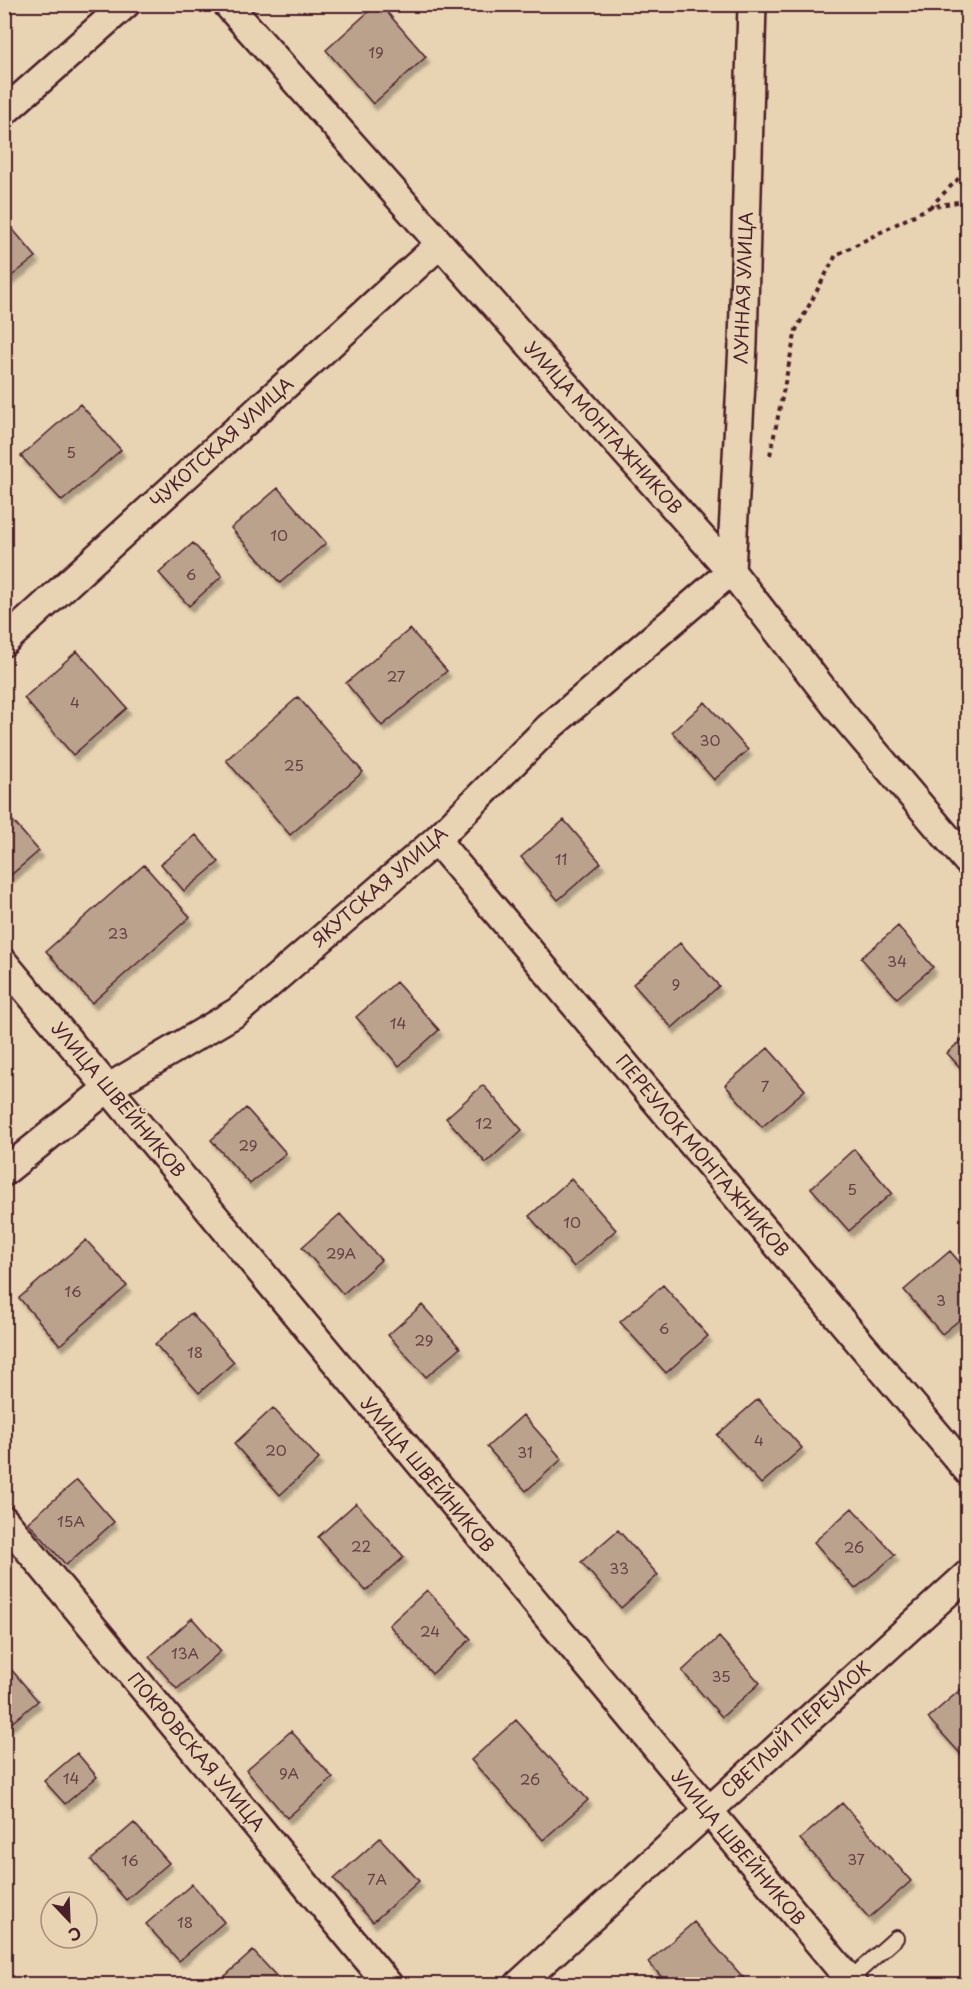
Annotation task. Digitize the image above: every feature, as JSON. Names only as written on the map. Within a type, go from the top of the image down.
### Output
[{"type":"street","points":[[4,111],[126,4]]},
{"type":"street","name":"УЛИЦА МОНТАЖНИКОВ","points":[[227,4],[731,571],[839,710],[968,862]]},
{"type":"street","name":"ЛУННАЯ УЛИЦА","points":[[731,571],[742,344],[752,4]]},
{"type":"street","name":"ЧУКОТСКАЯ УЛИЦА","points":[[4,642],[439,245]]},
{"type":"street","name":"ЯКУТСКАЯ УЛИЦА","points":[[4,1172],[108,1088],[237,1012],[436,840],[548,728],[731,571]]},
{"type":"street","name":"ПЕРЕУЛОК МОНТАЖНИКОВ","points":[[436,840],[968,1471]]},
{"type":"street","name":"УЛИЦА ШВЕЙНИКОВ","points":[[4,963],[850,1982]]},
{"type":"street","name":"ПОКРОВСКАЯ УЛИЦА","points":[[4,1520],[388,1984]]},
{"type":"street","name":"СВЕТЛЫЙ ПЕРЕУЛОК","points":[[519,1984],[968,1574]]},
{"type":"lane","points":[[850,1982],[896,1938]]},
{"type":"path","points":[[768,463],[796,330],[836,255],[930,207],[968,169]]},
{"type":"path","points":[[930,207],[968,201]]},
{"type":"building","points":[[377,4],[380,4],[426,57],[373,104],[326,50]]},
{"type":"building","points":[[4,219],[36,257],[4,282]]},
{"type":"building","points":[[80,404],[121,450],[62,501],[21,456]]},
{"type":"building","points":[[278,488],[326,543],[280,583],[231,528]]},
{"type":"building","points":[[193,543],[222,576],[189,606],[159,573]]},
{"type":"building","points":[[410,629],[447,671],[382,726],[346,683]]},
{"type":"building","points":[[77,651],[127,708],[73,755],[24,698]]},
{"type":"building","points":[[298,697],[363,772],[290,835],[226,760]]},
{"type":"building","points":[[705,702],[748,750],[714,780],[672,732]]},
{"type":"building","points":[[4,811],[39,851],[4,881]]},
{"type":"building","points":[[564,820],[601,863],[558,900],[521,857]]},
{"type":"building","points":[[196,835],[219,862],[184,891],[161,864]]},
{"type":"building","points":[[144,865],[190,917],[92,1003],[46,951]]},
{"type":"building","points":[[898,926],[933,967],[897,998],[861,958]]},
{"type":"building","points":[[680,943],[719,986],[672,1028],[633,984]]},
{"type":"building","points":[[396,982],[439,1030],[399,1066],[356,1017]]},
{"type":"building","points":[[968,1034],[968,1076],[947,1053]]},
{"type":"building","points":[[768,1048],[805,1090],[762,1127],[725,1085]]},
{"type":"building","points":[[483,1085],[522,1130],[486,1163],[446,1118]]},
{"type":"building","points":[[246,1108],[286,1153],[250,1184],[211,1140]]},
{"type":"building","points":[[854,1149],[892,1193],[849,1231],[811,1188]]},
{"type":"building","points":[[571,1179],[616,1230],[574,1267],[529,1216]]},
{"type":"building","points":[[340,1214],[381,1260],[343,1294],[302,1247]]},
{"type":"building","points":[[86,1240],[127,1286],[60,1345],[19,1298]]},
{"type":"building","points":[[950,1251],[968,1272],[968,1313],[942,1334],[904,1290]]},
{"type":"building","points":[[663,1285],[708,1336],[666,1373],[620,1322]]},
{"type":"building","points":[[422,1305],[460,1348],[426,1377],[388,1335]]},
{"type":"building","points":[[191,1313],[234,1362],[199,1393],[155,1344]]},
{"type":"building","points":[[758,1399],[802,1448],[761,1484],[717,1435]]},
{"type":"building","points":[[273,1408],[319,1459],[280,1495],[234,1444]]},
{"type":"building","points":[[523,1415],[562,1459],[526,1491],[487,1447]]},
{"type":"building","points":[[77,1480],[114,1522],[66,1565],[28,1522]]},
{"type":"building","points":[[356,1503],[404,1557],[366,1591],[318,1537]]},
{"type":"building","points":[[852,1508],[895,1555],[855,1589],[814,1542]]},
{"type":"building","points":[[618,1530],[658,1575],[621,1608],[581,1562]]},
{"type":"building","points":[[427,1590],[471,1639],[432,1674],[389,1625]]},
{"type":"building","points":[[192,1618],[221,1651],[177,1689],[149,1657]]},
{"type":"building","points":[[719,1637],[760,1683],[722,1717],[682,1671]]},
{"type":"building","points":[[10,1668],[38,1701],[4,1729],[4,1673]]},
{"type":"building","points":[[968,1683],[968,1762],[928,1718]]},
{"type":"building","points":[[516,1720],[588,1800],[543,1840],[471,1760]]},
{"type":"building","points":[[291,1731],[333,1778],[287,1818],[246,1770]]},
{"type":"building","points":[[77,1753],[97,1777],[65,1804],[44,1781]]},
{"type":"building","points":[[842,1803],[911,1881],[869,1918],[800,1839]]},
{"type":"building","points":[[134,1823],[169,1863],[126,1900],[91,1860]]},
{"type":"building","points":[[380,1838],[419,1881],[373,1922],[334,1879]]},
{"type":"building","points":[[192,1884],[224,1922],[179,1961],[146,1924]]},
{"type":"building","points":[[694,1922],[749,1984],[668,1984],[648,1962]]},
{"type":"building","points":[[253,1951],[281,1981],[278,1984],[216,1984]]}]
